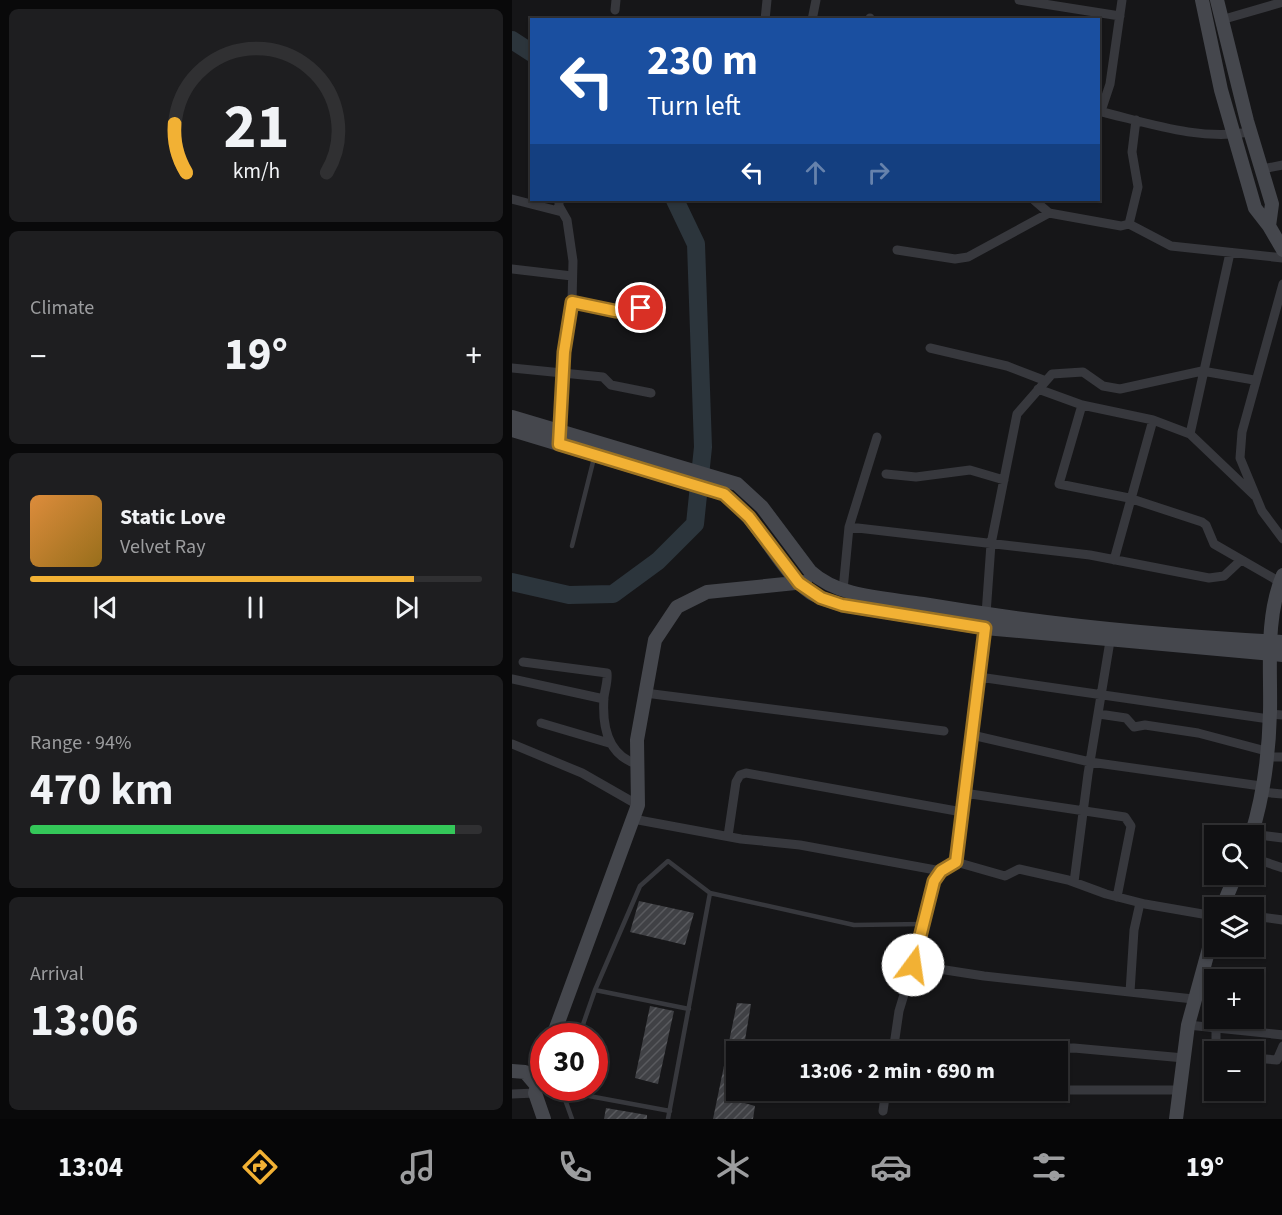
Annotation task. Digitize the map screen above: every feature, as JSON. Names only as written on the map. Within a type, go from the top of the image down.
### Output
[{"type":"street","points":[[766,18],[767,0]]},
{"type":"street","points":[[812,18],[816,0]]},
{"type":"street","points":[[1019,0],[1053,3],[1120,16]]},
{"type":"street","points":[[1122,0],[1110,84],[1100,111],[1194,134],[1234,135],[1250,132]]},
{"type":"street","points":[[1202,0],[1213,57],[1255,208],[1283,250]]},
{"type":"street","points":[[1217,0],[1250,132],[1272,204],[1269,226]]},
{"type":"street","points":[[1221,20],[1283,2]]},
{"type":"street","points":[[1129,224],[1138,188],[1132,152],[1136,120]]},
{"type":"street","points":[[1262,169],[1283,165]]},
{"type":"street","points":[[512,199],[562,212]]},
{"type":"street","points":[[559,201],[567,220],[572,276],[572,302],[562,373],[560,438]]},
{"type":"street","points":[[1035,201],[1049,213],[1121,226],[1129,224],[1171,246],[1283,258]]},
{"type":"street","points":[[897,250],[955,259],[968,256],[1049,213]]},
{"type":"street","points":[[1190,434],[1202,371],[1230,253]]},
{"type":"street","points":[[512,269],[572,276]]},
{"type":"street","points":[[1283,284],[1241,432],[1240,458],[1262,511],[1283,539]]},
{"type":"street","points":[[572,302],[615,311],[637,312],[641,308],[656,309]]},
{"type":"street","points":[[930,348],[1007,366],[1046,381]]},
{"type":"street","points":[[512,368],[603,377],[611,385],[650,393]]},
{"type":"street","points":[[956,862],[979,677],[991,544],[1017,414],[1052,374],[1083,372],[1103,386],[1120,389],[1202,371],[1254,380]]},
{"type":"street","points":[[1038,389],[1082,405],[1153,420],[1190,434],[1257,498]]},
{"type":"street","points":[[1082,405],[1059,484],[1129,498],[1206,525],[1214,544],[1241,561],[1281,579],[1274,716],[1253,825]]},
{"type":"street","points":[[512,417],[595,455],[662,469],[725,478],[744,489],[762,507],[819,580],[843,590],[985,621]]},
{"type":"street","points":[[1114,560],[1129,498],[1153,420]]},
{"type":"street","points":[[512,430],[560,438],[662,469],[715,490],[737,503],[799,583],[821,598],[842,605],[1112,635],[1276,648]]},
{"type":"street","points":[[843,590],[849,527],[877,437]]},
{"type":"street","points":[[886,474],[916,477],[970,470],[1004,480]]},
{"type":"street","points":[[849,527],[1114,560],[1216,579],[1224,576],[1241,561]]},
{"type":"street","points":[[558,1023],[635,812],[637,740],[655,640],[677,607],[707,592],[819,580]]},
{"type":"street","points":[[1074,882],[1090,762],[1112,635]]},
{"type":"street","points":[[523,662],[607,673],[604,699],[610,743]]},
{"type":"street","points":[[979,677],[1274,716]]},
{"type":"street","points":[[512,679],[604,699]]},
{"type":"street","points":[[645,693],[944,731]]},
{"type":"street","points":[[1098,714],[1126,718],[1134,727],[1145,725],[1198,733],[1283,757]]},
{"type":"street","points":[[541,723],[610,743],[629,762],[637,764]]},
{"type":"street","points":[[972,735],[1090,762],[1283,794]]},
{"type":"street","points":[[512,744],[582,773],[635,812],[728,836],[800,845],[941,871]]},
{"type":"street","points":[[728,836],[736,782],[740,775],[746,772],[962,812]]},
{"type":"street","points":[[964,793],[1126,817],[1130,821],[1117,897]]},
{"type":"street","points":[[1264,836],[1283,838]]},
{"type":"street","points":[[895,1041],[899,1011],[934,881],[941,871],[956,862],[1005,876],[1019,869],[1074,882],[1140,903],[1204,914]]},
{"type":"street","points":[[1264,862],[1283,868]]},
{"type":"street","points":[[1130,992],[1134,930],[1140,903]]},
{"type":"street","points":[[1264,917],[1283,920]]},
{"type":"street","points":[[1176,1119],[1188,1025],[1206,957]]},
{"type":"street","points":[[913,965],[1193,999]]},
{"type":"street","points":[[1188,1025],[1204,1027]]},
{"type":"street","points":[[1226,1029],[1283,1035]]},
{"type":"street","points":[[1264,1059],[1277,1060],[1283,1046]]},
{"type":"street","points":[[1068,1048],[1184,1058]]},
{"type":"street","points":[[512,1071],[526,1072],[530,1080]]},
{"type":"street","points":[[512,1094],[530,1090]]},
{"type":"street","points":[[1068,1090],[1180,1090]]},
{"type":"street","points":[[539,1101],[544,1119]]},
{"type":"street","points":[[883,1111],[884,1101]]},
{"type":"lane","points":[[572,546],[595,455]]},
{"type":"lane","points":[[584,1023],[595,990],[640,886],[668,861],[710,893],[854,925],[923,924]]},
{"type":"lane","points":[[668,1119],[710,893]]},
{"type":"lane","points":[[595,990],[689,1008]]},
{"type":"lane","points":[[608,1099],[670,1111]]},
{"type":"lane","points":[[566,1101],[572,1119]]},
{"type":"building","points":[[639,901],[694,913],[685,945],[630,932]]},
{"type":"building","points":[[737,1003],[751,1004],[745,1041],[729,1041]]},
{"type":"building","points":[[650,1006],[674,1011],[658,1084],[635,1078]]},
{"type":"building","points":[[726,1056],[726,1101],[738,1101],[755,1106],[753,1119],[713,1119]]},
{"type":"building","points":[[606,1108],[647,1115],[647,1119],[604,1119]]},
{"type":"waterway","points":[[512,40],[530,52]]},
{"type":"waterway","points":[[512,582],[569,595],[613,594],[658,561],[695,524],[703,447],[696,244],[675,201]]},
{"type":"route","points":[[641,308],[637,312],[615,311],[572,302],[562,373],[559,444],[724,494],[737,503],[766,537],[799,583],[821,598],[842,605],[985,628],[956,862],[941,871],[934,881],[913,965]]}]
